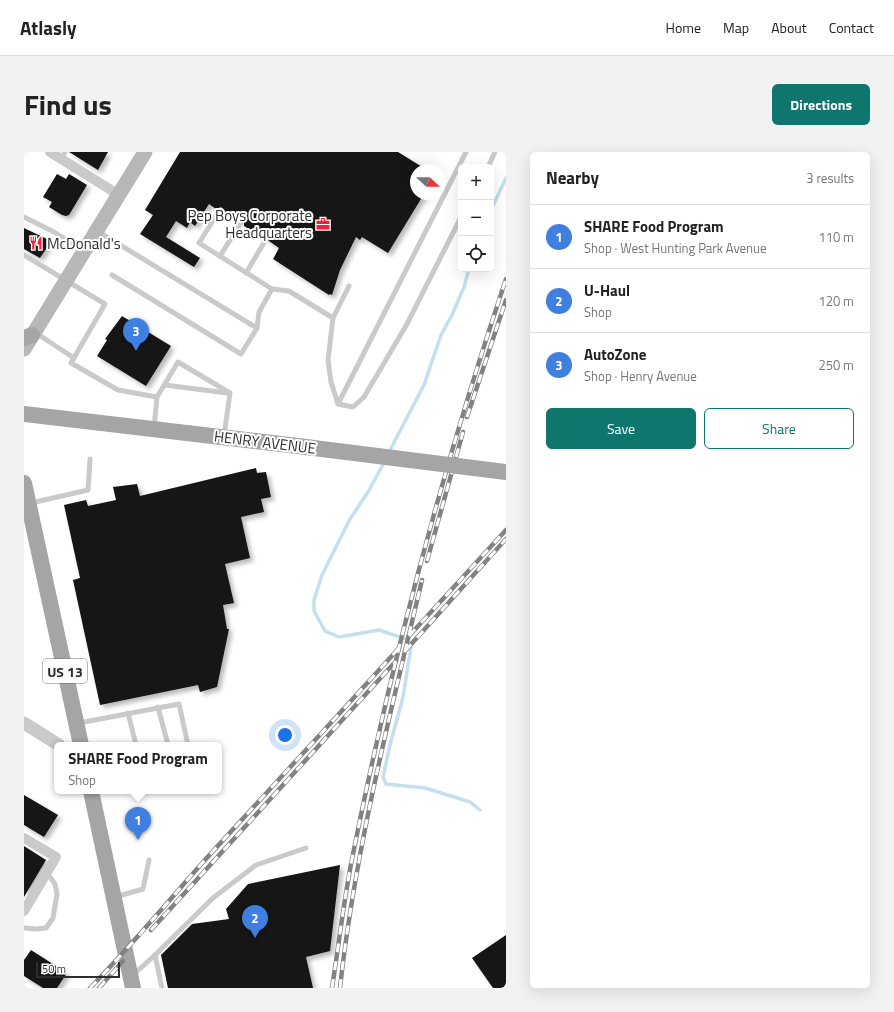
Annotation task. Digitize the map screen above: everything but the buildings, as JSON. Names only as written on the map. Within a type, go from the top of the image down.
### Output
[{"type":"main road","points":[[24,349],[30,335],[66,280],[145,152]]},
{"type":"main road","name":"HENRY AVENUE","points":[[24,414],[506,472]]},
{"type":"main road","name":"US 13","points":[[24,483],[80,742]]},
{"type":"main road","points":[[92,794],[131,982]]},
{"type":"street","points":[[50,152],[63,156],[119,194]]},
{"type":"street","points":[[24,723],[54,742]]},
{"type":"street","points":[[24,838],[56,858],[24,911]]},
{"type":"lane","points":[[338,404],[466,152]]},
{"type":"lane","points":[[489,164],[495,152]]},
{"type":"lane","points":[[219,211],[199,243],[272,289],[289,291],[333,318]]},
{"type":"lane","points":[[24,217],[54,232],[84,251]]},
{"type":"lane","points":[[338,404],[353,407],[364,397],[408,324],[458,223]]},
{"type":"lane","points":[[220,256],[240,224]]},
{"type":"lane","points":[[96,231],[257,328]]},
{"type":"lane","points":[[246,273],[265,241]]},
{"type":"lane","points":[[24,254],[105,304],[71,363],[118,390],[157,397]]},
{"type":"lane","points":[[112,275],[241,354],[257,328],[259,312],[272,289]]},
{"type":"lane","points":[[338,404],[331,382],[328,360],[333,318],[349,286]]},
{"type":"lane","points":[[30,335],[74,358]]},
{"type":"lane","points":[[154,429],[157,397],[178,362],[230,393]]},
{"type":"lane","points":[[164,385],[230,393]]},
{"type":"lane","points":[[224,437],[230,393]]},
{"type":"lane","points":[[28,504],[88,490],[90,459]]},
{"type":"lane","points":[[76,723],[179,704],[187,742]]},
{"type":"lane","points":[[158,707],[167,742]]},
{"type":"lane","points":[[128,713],[135,742]]},
{"type":"lane","points":[[131,982],[155,955],[213,898],[256,865],[306,848]]},
{"type":"lane","points":[[114,898],[143,889],[149,860]]},
{"type":"lane","points":[[24,928],[46,928],[53,918],[57,894],[55,884],[47,873]]},
{"type":"lane","points":[[155,955],[162,988]]},
{"type":"waterway","points":[[494,204],[506,178]]},
{"type":"waterway","points":[[389,452],[424,385],[441,335],[452,315],[464,287],[468,272]]},
{"type":"waterway","points":[[385,461],[368,492],[350,519],[322,575],[314,600],[314,611],[325,631],[339,637],[379,630],[406,639],[411,647],[403,697],[383,777],[386,784],[425,788],[470,802],[480,810]]},
{"type":"railway","points":[[332,988],[353,854],[384,708],[420,564],[440,492],[506,279]]},
{"type":"railway","points":[[467,417],[506,300]]},
{"type":"railway","points":[[427,561],[463,432]]},
{"type":"railway","points":[[409,636],[506,530]]},
{"type":"railway","points":[[405,651],[506,539]]},
{"type":"railway","points":[[340,988],[364,834],[386,732],[422,580]]},
{"type":"railway","points":[[90,988],[399,648]]},
{"type":"railway","points":[[151,930],[396,661]]},
{"type":"railway","points":[[99,988],[123,961]]},
{"type":"place","name":"Pep Boys Corporate Headquarters","points":[[323,224]]},
{"type":"place","name":"McDonald's","points":[[36,243]]},
{"type":"place","name":"AutoZone","points":[[136,351]]},
{"type":"place","name":"SHARE Food Program","points":[[138,840]]},
{"type":"place","name":"U-Haul","points":[[255,938]]}]
